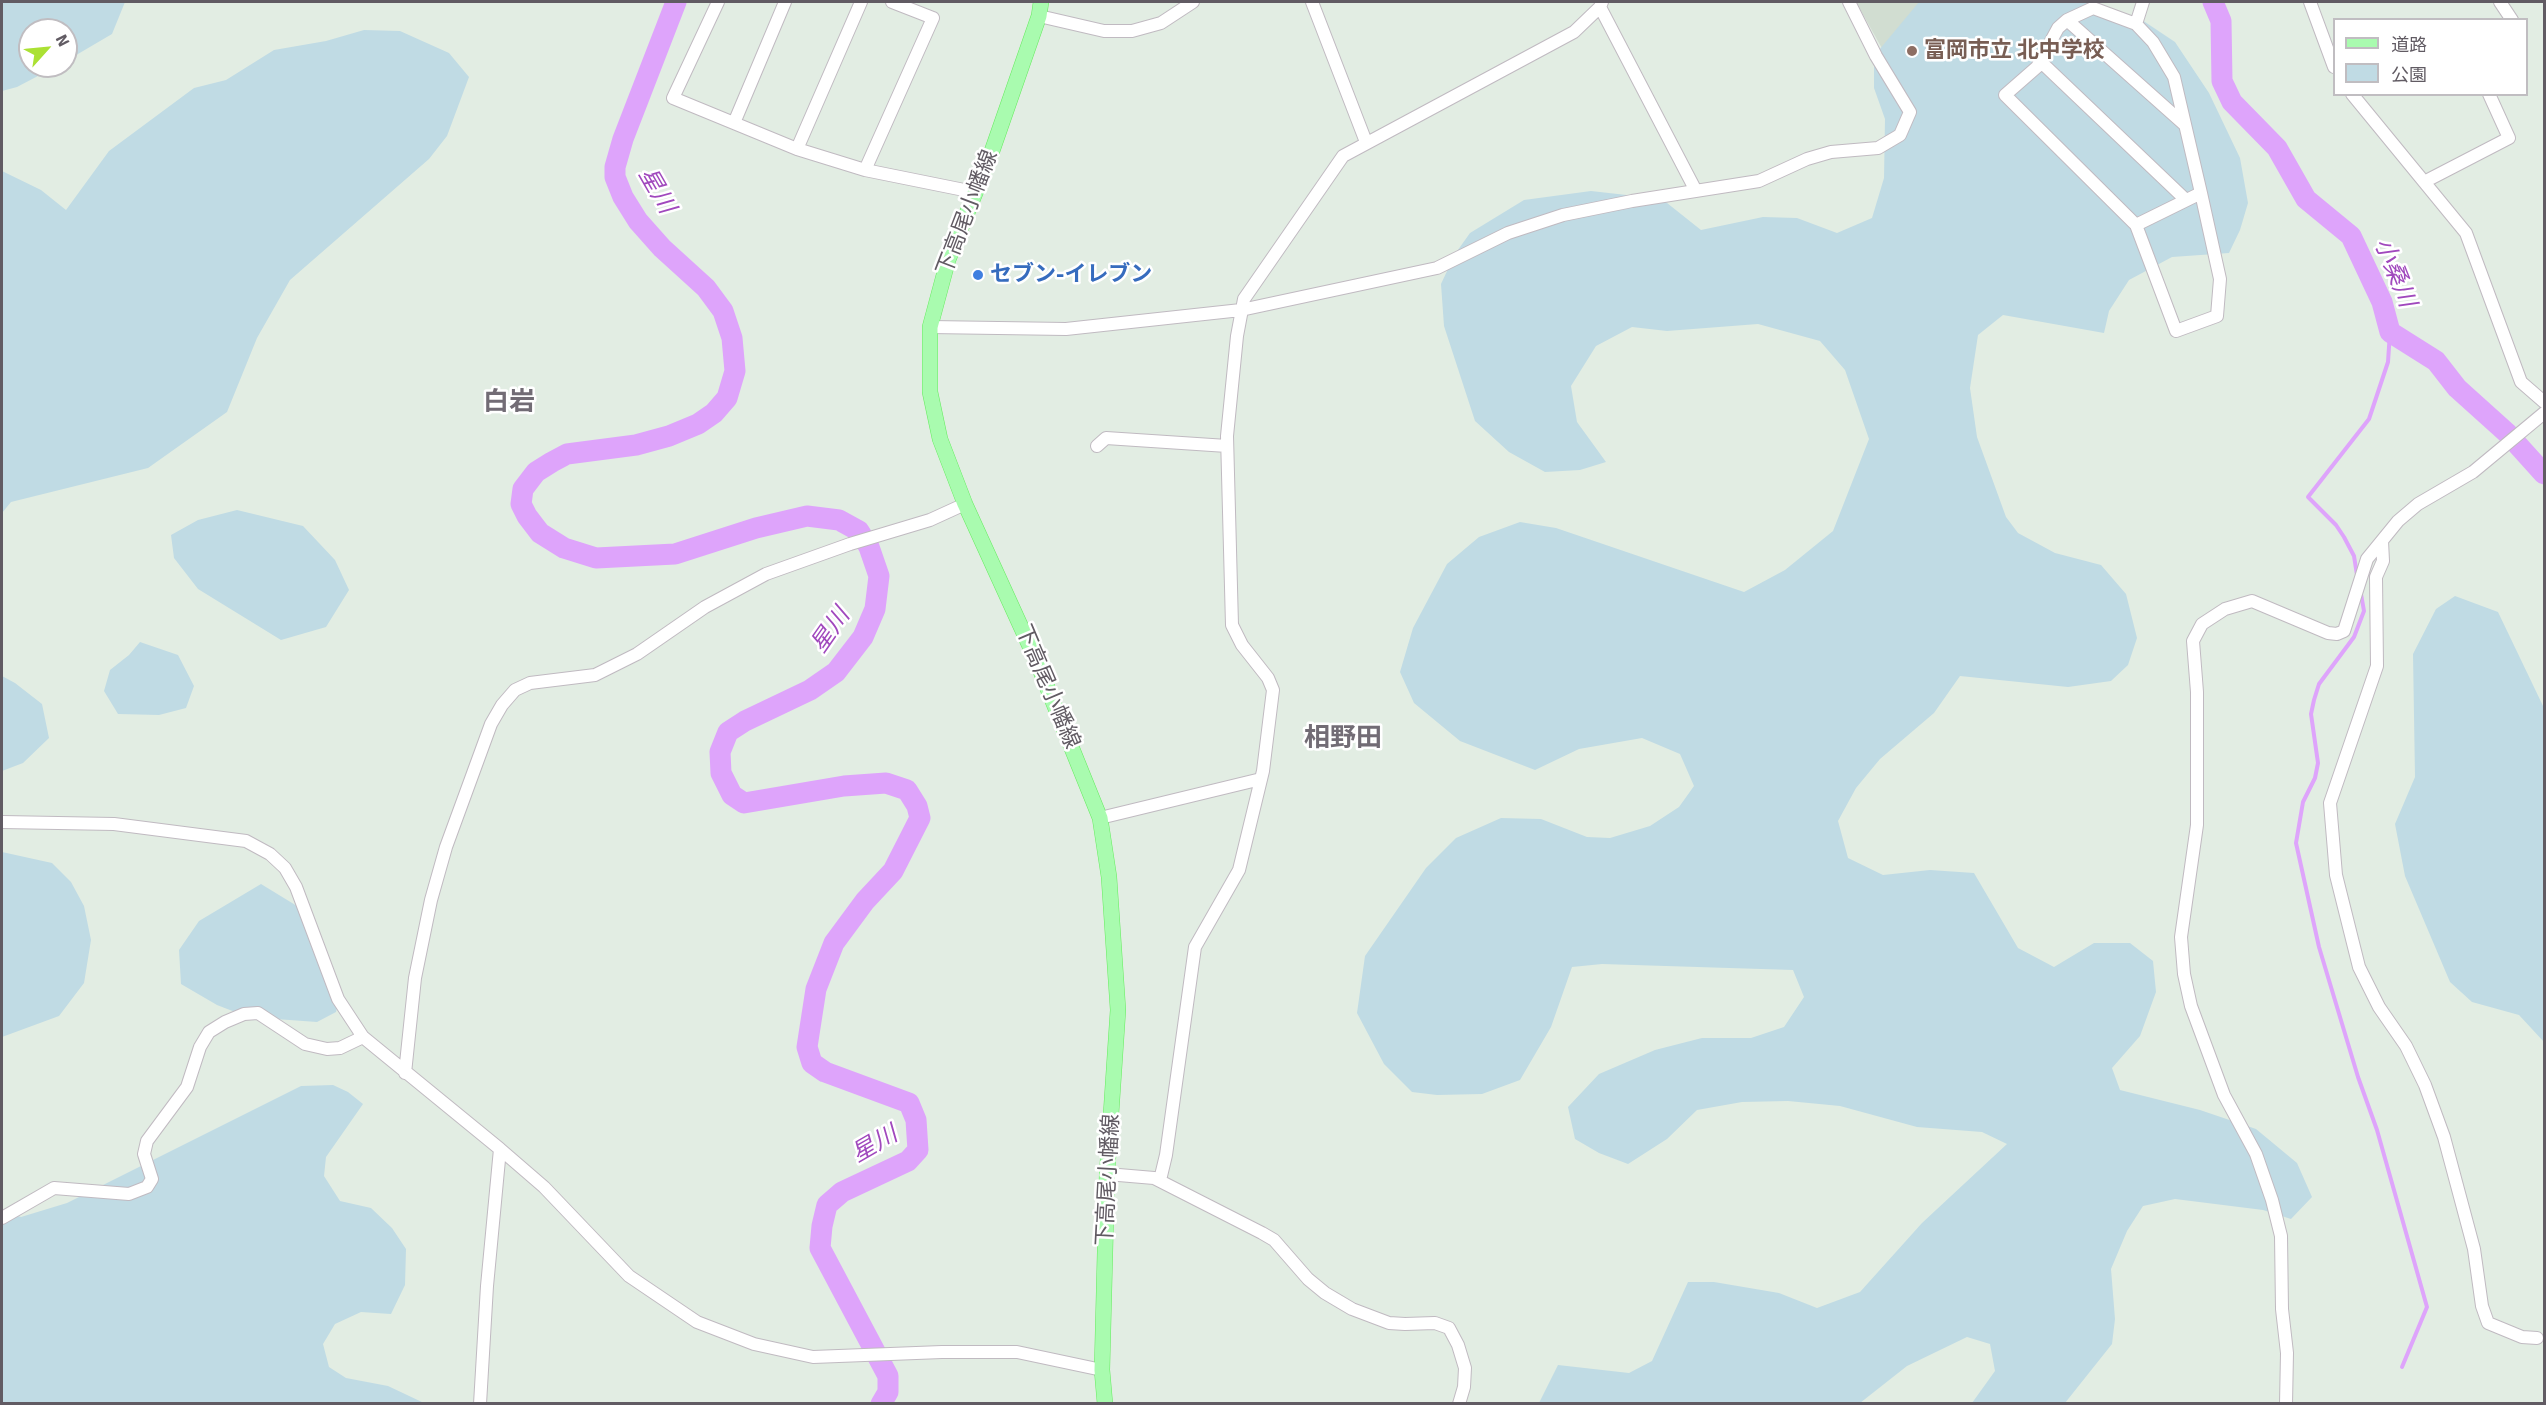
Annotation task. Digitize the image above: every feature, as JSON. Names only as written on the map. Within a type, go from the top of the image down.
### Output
[{"type":"main road","name":"下高尾小幡線","points":[[1040,9],[991,154],[948,260],[930,327],[930,392],[940,440],[965,504],[1037,662],[1100,818],[1109,878],[1118,1010],[1107,1174],[1102,1370],[1105,1404]]},
{"type":"street","points":[[718,2],[674,98],[797,149],[865,170],[974,192]]},
{"type":"street","points":[[734,123],[785,2]]},
{"type":"street","points":[[797,149],[861,2]]},
{"type":"street","points":[[865,170],[933,18],[892,2]]},
{"type":"street","points":[[1040,9],[1104,31],[1132,32],[1161,23],[1193,2]]},
{"type":"street","points":[[1312,2],[1366,142]]},
{"type":"street","points":[[930,327],[1066,329],[1241,310],[1437,268],[1508,233],[1563,215],[1759,181],[1807,159],[1831,152],[1878,148],[1900,135],[1911,112],[1876,56],[1849,2]]},
{"type":"street","points":[[2136,24],[2143,2]]},
{"type":"street","points":[[2310,2],[2333,64]]},
{"type":"street","points":[[2500,2],[2511,18]]},
{"type":"street","points":[[1160,1180],[1168,1143],[1196,947],[1239,870],[1261,779],[1273,690],[1268,678],[1242,645],[1232,625],[1227,446],[1237,336],[1244,299],[1343,156],[1565,38],[1574,32],[1601,4],[1696,191]]},
{"type":"street","points":[[2093,8],[2136,24],[2152,42],[2174,77],[2220,279],[2217,316],[2176,331],[2136,225],[2005,95],[2037,68],[2058,28],[2067,20],[2093,8]]},
{"type":"street","points":[[2067,20],[2186,125]]},
{"type":"street","points":[[2040,61],[2186,200]]},
{"type":"street","points":[[2354,96],[2466,233],[2521,382],[2544,402]]},
{"type":"street","points":[[2424,182],[2509,138],[2490,96]]},
{"type":"street","points":[[2136,225],[2201,193]]},
{"type":"street","points":[[2286,1404],[2287,1353],[2282,1309],[2281,1236],[2272,1200],[2256,1154],[2224,1095],[2191,1006],[2184,974],[2181,937],[2197,825],[2197,692],[2193,641],[2202,624],[2225,609],[2252,601],[2328,633],[2341,633],[2346,629],[2367,559],[2398,521],[2418,504],[2473,472],[2544,413]]},
{"type":"street","points":[[1097,447],[1106,438],[1227,446]]},
{"type":"street","points":[[405,1073],[415,978],[431,900],[446,847],[491,724],[514,690],[530,683],[596,675],[637,654],[705,607],[766,574],[850,544],[930,520],[965,504]]},
{"type":"street","points":[[2382,541],[2383,561],[2376,577],[2377,666],[2330,802],[2336,875],[2359,967],[2379,1006],[2406,1046],[2425,1085],[2444,1137],[2474,1249],[2482,1306],[2488,1323],[2522,1337],[2537,1338]]},
{"type":"street","points":[[1100,818],[1261,779]]},
{"type":"street","points":[[2,822],[114,824],[246,841],[270,854],[285,868],[296,887],[338,999],[363,1037],[544,1187],[629,1276],[697,1322],[754,1344],[813,1357],[942,1352],[1017,1352],[1102,1370]]},
{"type":"street","points":[[2,1218],[54,1188],[129,1194],[147,1187],[152,1179],[144,1154],[147,1141],[152,1131],[187,1087],[200,1047],[209,1032],[225,1022],[244,1014],[258,1013],[305,1044],[327,1049],[340,1048],[363,1037]]},
{"type":"street","points":[[480,1404],[487,1286],[500,1149]]},
{"type":"street","points":[[1107,1174],[1160,1180],[1274,1240],[1308,1279],[1325,1293],[1352,1309],[1389,1323],[1435,1323],[1449,1328],[1458,1345],[1465,1368],[1464,1387],[1459,1404]]},
{"type":"shaded area","name":"富岡市立 北中学校","points":[[1856,2],[2061,2],[1897,75]]},
{"type":"green space","points":[[2,2],[125,2],[112,34],[78,54],[78,18],[18,18],[18,78],[34,78],[17,87],[2,91]]},
{"type":"green space","points":[[1919,2],[2088,2],[2139,18],[2175,42],[2209,93],[2240,158],[2248,203],[2240,230],[2229,253],[2172,257],[2129,280],[2109,311],[2104,333],[2003,315],[1978,335],[1970,388],[1977,437],[2006,517],[2018,533],[2055,553],[2101,565],[2126,594],[2137,638],[2128,665],[2111,681],[2068,687],[1960,676],[1934,713],[1880,759],[1856,788],[1838,821],[1848,858],[1883,875],[1930,870],[1974,873],[2018,948],[2054,967],[2094,943],[2130,943],[2153,961],[2156,992],[2140,1036],[2112,1068],[2120,1090],[2200,1110],[2256,1129],[2297,1163],[2312,1197],[2291,1219],[2263,1210],[2175,1199],[2143,1206],[2127,1231],[2111,1269],[2115,1319],[2112,1344],[2065,1403],[1972,1403],[1995,1371],[1990,1344],[1967,1337],[1907,1366],[1860,1403],[1539,1403],[1558,1365],[1629,1373],[1652,1361],[1688,1282],[1714,1282],[1779,1293],[1817,1308],[1860,1292],[1922,1223],[2007,1144],[1982,1132],[1917,1127],[1840,1106],[1788,1101],[1742,1102],[1697,1110],[1667,1139],[1628,1164],[1599,1153],[1575,1139],[1568,1107],[1599,1074],[1655,1050],[1702,1038],[1751,1038],[1784,1027],[1804,997],[1793,970],[1602,964],[1572,967],[1551,1027],[1520,1080],[1482,1094],[1437,1095],[1412,1092],[1384,1064],[1357,1013],[1365,956],[1426,868],[1456,838],[1501,818],[1541,819],[1587,837],[1610,838],[1650,826],[1679,807],[1694,786],[1680,754],[1642,738],[1579,749],[1535,770],[1460,741],[1414,703],[1400,672],[1413,628],[1447,564],[1479,537],[1520,522],[1556,528],[1744,592],[1785,570],[1833,531],[1869,439],[1845,370],[1820,341],[1758,324],[1667,331],[1632,327],[1596,346],[1571,386],[1577,422],[1606,462],[1580,470],[1545,472],[1509,452],[1475,421],[1444,326],[1441,284],[1455,254],[1470,233],[1524,200],[1591,191],[1662,199],[1701,230],[1763,217],[1797,218],[1837,233],[1872,218],[1884,178],[1885,119],[1874,88],[1874,56]]},
{"type":"green space","points":[[364,30],[400,31],[449,53],[469,77],[447,136],[429,159],[290,280],[257,338],[227,412],[148,468],[11,502],[2,513],[2,171],[41,190],[66,210],[109,151],[194,88],[226,80],[274,50],[326,41]]},
{"type":"green space","points":[[237,510],[303,526],[335,560],[349,590],[326,627],[281,640],[198,589],[174,558],[171,535],[198,520]]},
{"type":"green space","points":[[2455,596],[2498,612],[2544,708],[2544,1042],[2519,1015],[2472,1002],[2450,982],[2405,876],[2395,824],[2415,777],[2413,654],[2436,609]]},
{"type":"green space","points":[[140,642],[178,655],[194,686],[186,708],[159,715],[118,714],[104,691],[110,670],[129,655]]},
{"type":"green space","points":[[2,676],[42,704],[49,738],[23,763],[2,771]]},
{"type":"green space","points":[[2,852],[52,863],[71,882],[84,906],[91,940],[84,983],[59,1016],[2,1037]]},
{"type":"green space","points":[[261,884],[297,906],[325,951],[341,989],[336,1012],[317,1022],[248,1017],[217,1005],[181,984],[179,950],[199,921]]},
{"type":"green space","points":[[333,1085],[348,1092],[363,1104],[326,1157],[324,1176],[340,1201],[371,1208],[392,1228],[406,1249],[405,1285],[391,1314],[361,1312],[335,1324],[323,1344],[329,1367],[346,1378],[388,1386],[424,1403],[2,1403],[2,1211],[21,1217],[67,1203],[301,1086]]},
{"type":"waterway","name":"星川","points":[[676,2],[623,139],[615,167],[615,177],[623,197],[638,221],[662,248],[706,288],[723,311],[732,338],[735,371],[727,398],[714,413],[698,424],[669,436],[636,445],[567,454],[536,472],[523,489],[521,504],[540,533],[564,548],[596,558],[675,554],[756,528],[807,516],[839,520],[859,531],[869,547],[879,576],[875,609],[863,637],[836,672],[810,690],[745,721],[728,732],[720,752],[721,773],[732,795],[744,803],[844,786],[886,783],[907,790],[917,806],[920,818],[893,871],[865,901],[834,943],[816,989],[807,1047],[812,1063],[825,1072],[909,1103],[916,1120],[918,1150],[908,1161],[842,1192],[827,1205],[822,1226],[820,1248],[888,1376],[888,1392],[881,1404]]},
{"type":"waterway","name":"小桑川","points":[[2213,2],[2221,21],[2222,81],[2232,102],[2277,148],[2306,199],[2351,236],[2382,302],[2390,332],[2436,361],[2457,388],[2507,433],[2544,474]]},
{"type":"waterway","points":[[2357,575],[2354,556],[2344,537],[2336,525],[2308,497],[2369,419],[2388,362],[2390,332]]},
{"type":"waterway","points":[[2361,594],[2364,611],[2354,637],[2319,684],[2314,700],[2311,714],[2318,763],[2315,778],[2303,802],[2296,843],[2319,947],[2358,1077],[2377,1130],[2427,1307],[2402,1367]]},
{"type":"place","name":"富岡市立 北中学校","points":[[1912,51]]},
{"type":"place","name":"セブン-イレブン","points":[[978,275]]},
{"type":"district","name":"白岩","points":[[509,403]]},
{"type":"district","name":"相野田","points":[[1343,739]]}]
